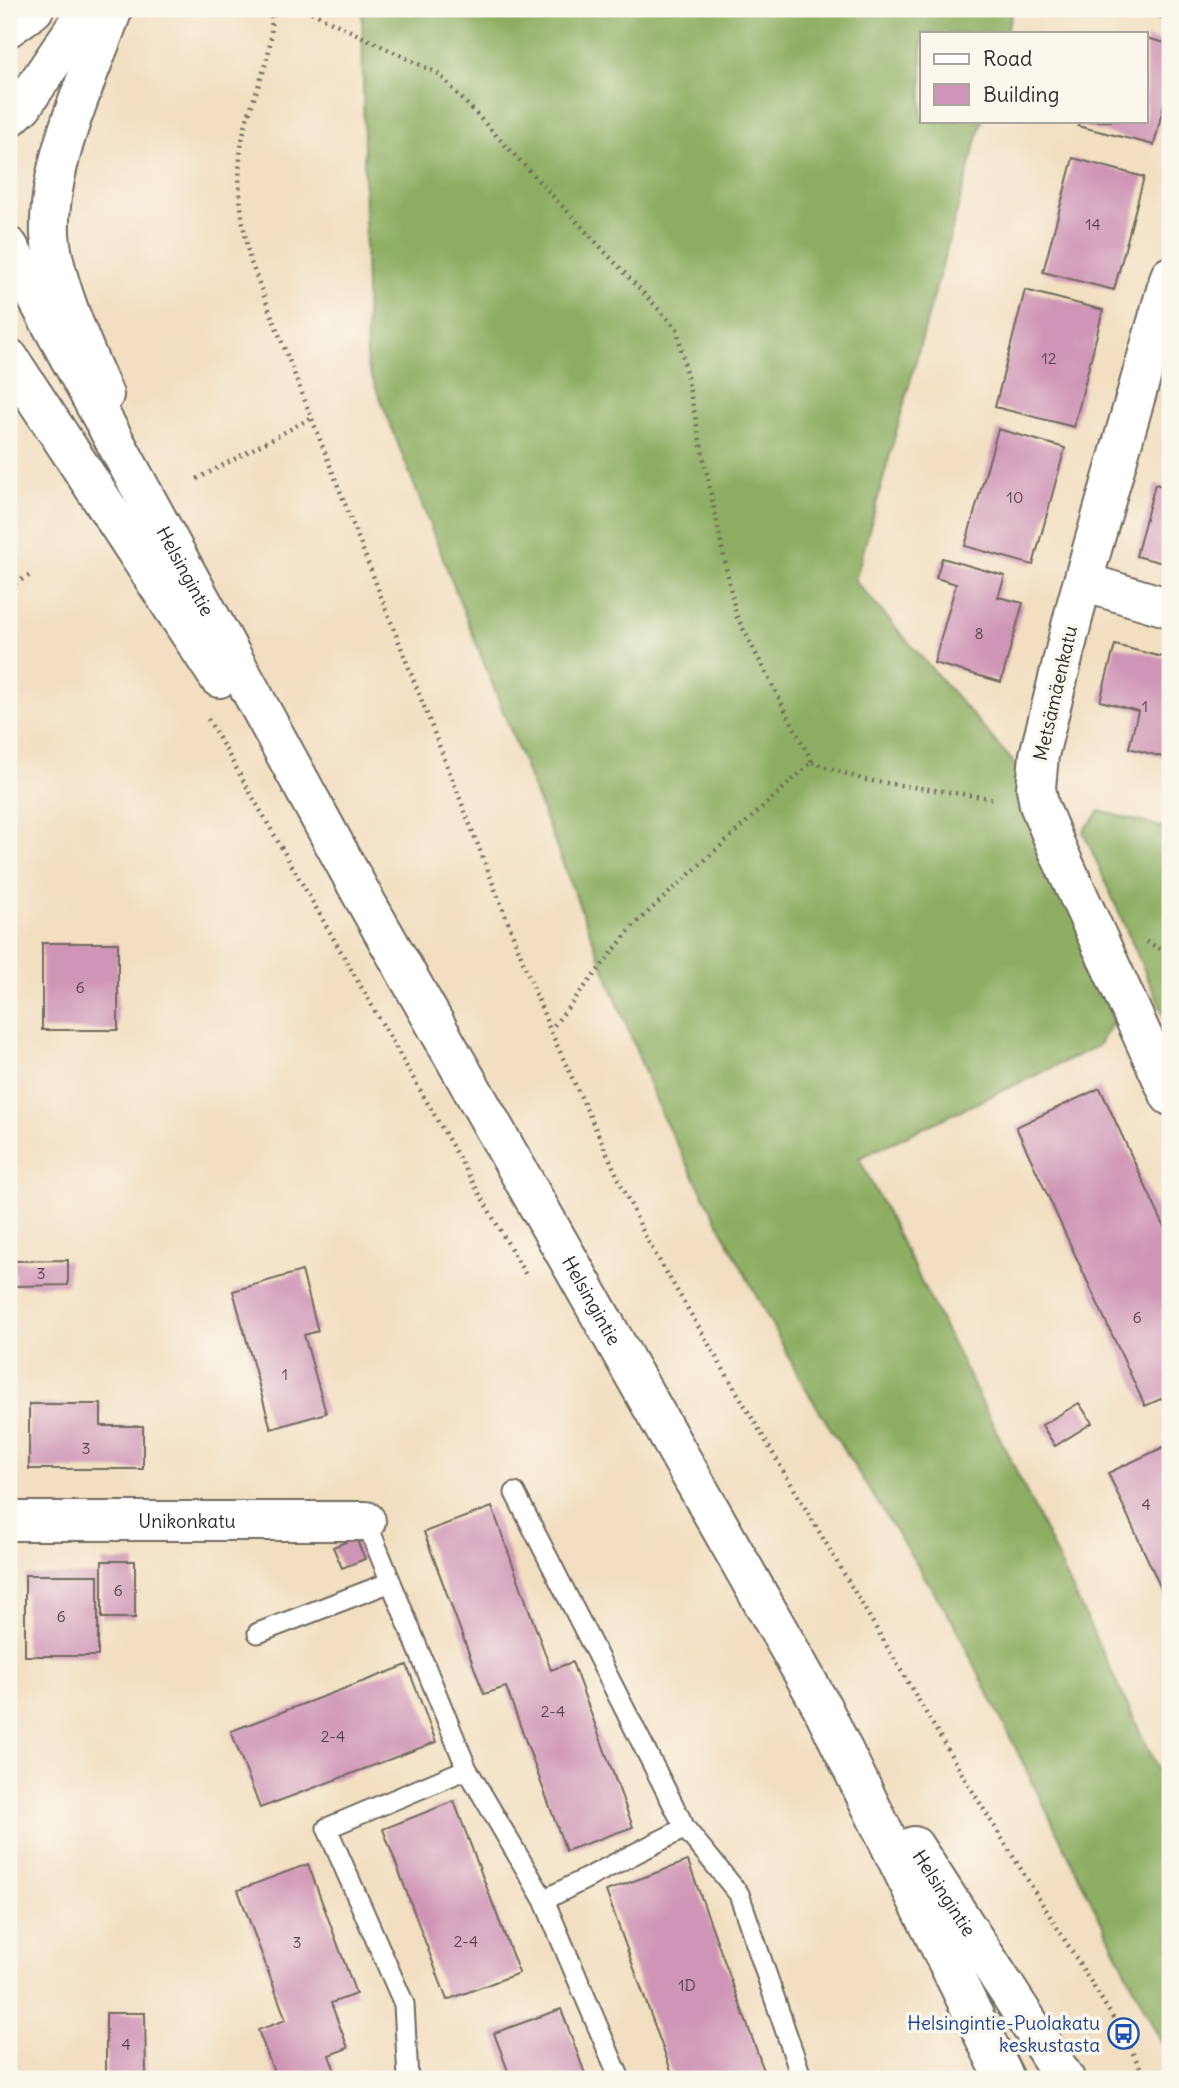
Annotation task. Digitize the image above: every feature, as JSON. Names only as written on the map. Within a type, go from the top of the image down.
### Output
[{"type":"main road","points":[[9,27],[34,9]]},
{"type":"main road","points":[[9,118],[23,105],[88,9]]},
{"type":"main road","points":[[113,9],[62,157],[51,204],[50,234],[59,276],[99,384],[147,497]]},
{"type":"main road","name":"Helsingintie","points":[[9,247],[362,895],[822,1707],[1005,2079]]},
{"type":"main road","name":"Metsämäenkatu","points":[[1170,276],[1083,582],[1039,755],[1036,788],[1039,805],[1170,1096]]},
{"type":"main road","name":"Helsingintie","points":[[9,358],[362,895]]},
{"type":"main road","points":[[1083,582],[1170,608]]},
{"type":"main road","name":"Unikonkatu","points":[[9,1521],[366,1521]]},
{"type":"main road","name":"Helsingintie","points":[[822,1707],[1065,2079]]},
{"type":"lane","points":[[515,1493],[685,1828],[739,1894],[802,2079]]},
{"type":"lane","points":[[366,1521],[467,1769],[544,1900],[620,2079]]},
{"type":"lane","points":[[258,1633],[391,1582]]},
{"type":"lane","points":[[408,2079],[404,2004],[327,1828],[467,1769]]},
{"type":"lane","points":[[544,1900],[685,1828]]},
{"type":"path","points":[[270,9],[270,51],[243,136],[239,176],[242,225],[250,260],[550,1030],[646,1238],[965,1779],[1123,2034],[1146,2079]]},
{"type":"path","points":[[305,9],[439,74],[677,329],[736,615],[812,762],[864,780],[1039,805]]},
{"type":"path","points":[[197,479],[311,418]]},
{"type":"path","points":[[9,587],[30,575]]},
{"type":"path","points":[[207,717],[532,1286]]},
{"type":"path","points":[[550,1030],[634,925],[812,762]]},
{"type":"green space","points":[[362,9],[1013,9],[1006,32],[920,32],[920,122],[982,122],[855,581],[1036,788],[1087,914],[1113,1023],[1098,1046],[859,1158],[1013,1464],[1170,1795],[1170,2060],[953,1622],[805,1388],[662,1116],[367,365]]},
{"type":"green space","points":[[1100,811],[1170,829],[1170,1029],[1083,831]]},
{"type":"building","points":[[1133,9],[1170,9],[1170,20],[1133,10]]},
{"type":"building","points":[[1148,38],[1170,44],[1170,79],[1154,145],[1078,126],[1079,122],[1148,122]]},
{"type":"building","points":[[1073,158],[1144,177],[1114,290],[1043,272]]},
{"type":"building","points":[[1025,290],[1103,310],[1074,427],[995,407]]},
{"type":"building","points":[[998,429],[1065,448],[1033,565],[965,546]]},
{"type":"building","points":[[1155,484],[1170,488],[1170,565],[1136,556]]},
{"type":"building","points":[[942,558],[1005,576],[998,597],[1023,603],[1001,682],[934,663],[956,584],[936,578]]},
{"type":"building","points":[[1115,645],[1170,659],[1170,759],[1129,748],[1138,711],[1100,701]]},
{"type":"building","points":[[42,943],[118,943],[118,1030],[42,1030]]},
{"type":"building","points":[[1100,1088],[1170,1239],[1170,1395],[1145,1406],[1016,1127]]},
{"type":"building","points":[[68,1260],[68,1285],[15,1286],[14,1261]]},
{"type":"building","points":[[302,1271],[318,1331],[304,1335],[326,1413],[271,1429],[233,1291]]},
{"type":"building","points":[[1079,1403],[1092,1423],[1055,1446],[1042,1425]]},
{"type":"building","points":[[29,1404],[101,1404],[101,1426],[143,1426],[143,1469],[29,1469]]},
{"type":"building","points":[[1170,1444],[1170,1608],[1108,1473]]},
{"type":"building","points":[[492,1507],[551,1670],[572,1662],[633,1827],[566,1851],[506,1687],[484,1694],[424,1532]]},
{"type":"building","points":[[356,1538],[365,1559],[342,1568],[333,1547]]},
{"type":"building","points":[[102,1561],[135,1561],[135,1618],[102,1618]]},
{"type":"building","points":[[25,1575],[98,1575],[98,1656],[25,1656]]},
{"type":"building","points":[[407,1665],[436,1742],[260,1808],[231,1731]]},
{"type":"building","points":[[454,1801],[519,1973],[447,2000],[383,1829]]},
{"type":"building","points":[[688,1861],[767,2079],[674,2079],[606,1891]]},
{"type":"building","points":[[308,1864],[356,1994],[331,2003],[348,2048],[329,2055],[338,2079],[265,2079],[275,2075],[258,2030],[286,2020],[238,1890]]},
{"type":"building","points":[[561,2009],[587,2079],[511,2079],[494,2033]]},
{"type":"building","points":[[106,2013],[145,2013],[146,2075],[106,2075]]},
{"type":"place","name":"Helsingintie-Puolakatu keskustasta","points":[[1123,2034]]}]
